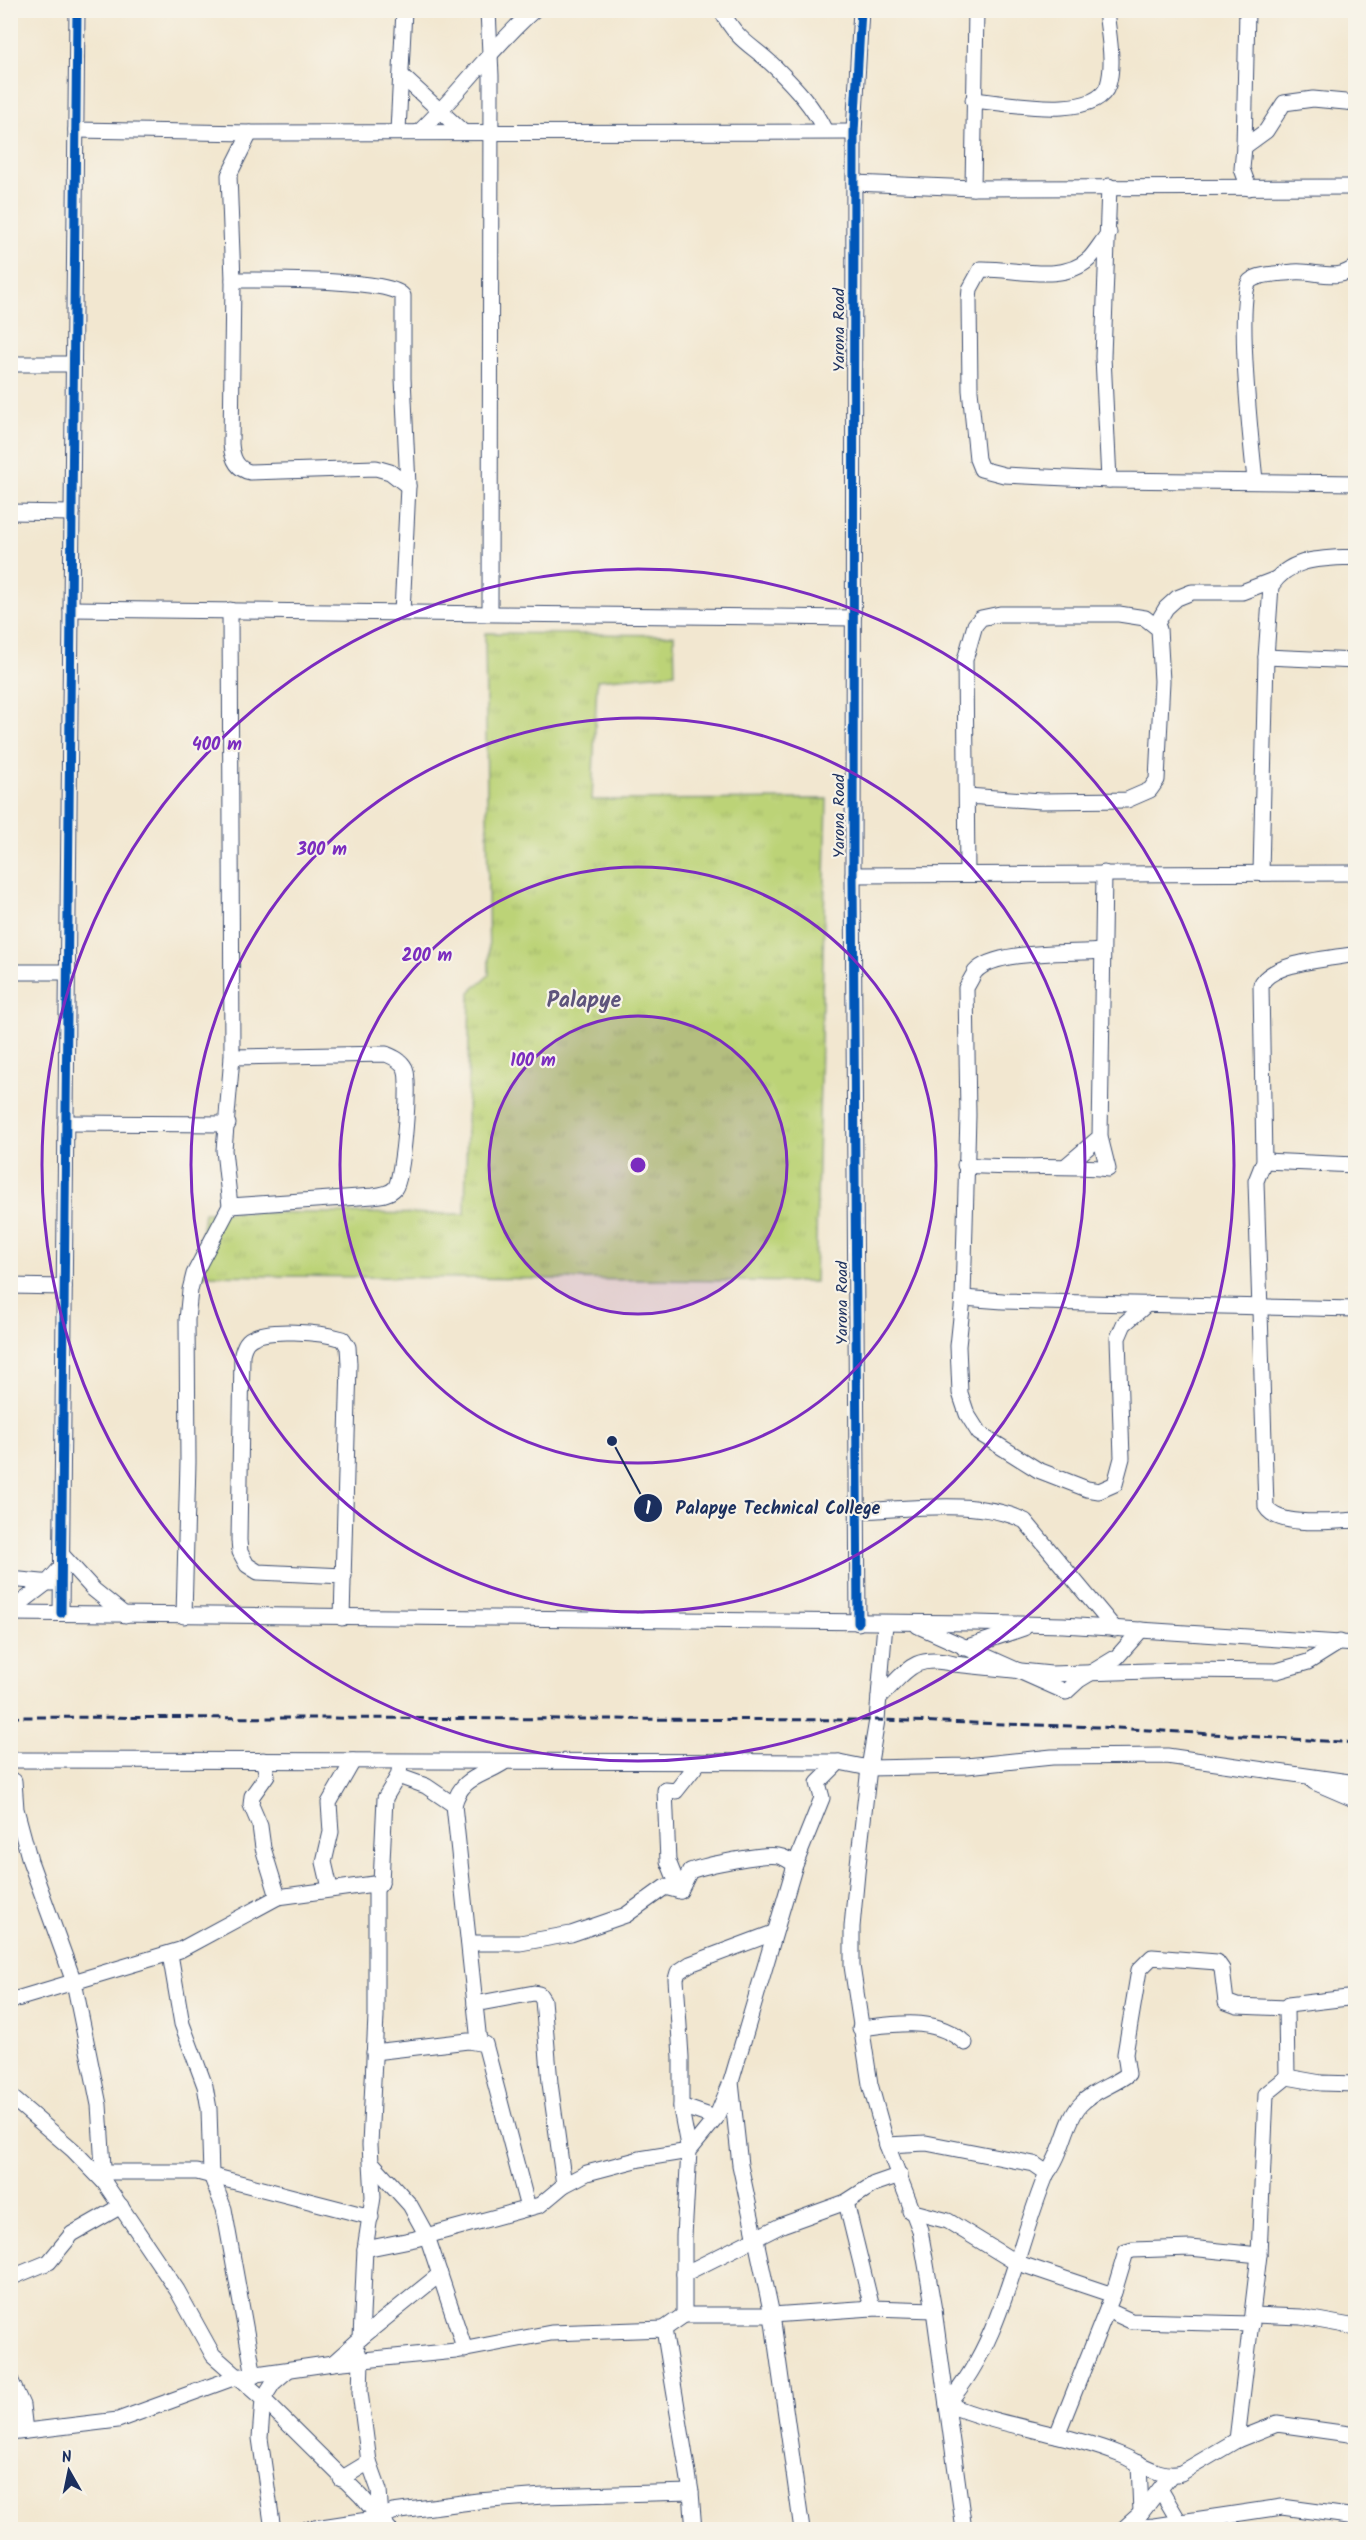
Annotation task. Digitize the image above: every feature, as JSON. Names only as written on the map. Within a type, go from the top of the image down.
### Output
[{"type":"street","points":[[61,1613],[54,1583],[62,1560],[77,10]]},
{"type":"street","points":[[398,131],[404,10]]},
{"type":"street","points":[[488,10],[490,614]]},
{"type":"street","points":[[419,132],[472,76],[489,53],[534,10]]},
{"type":"street","points":[[721,10],[742,42],[776,68],[811,105],[825,131]]},
{"type":"street","name":"Yarona Road","points":[[858,1623],[853,618],[854,132],[861,10]]},
{"type":"street","points":[[973,188],[976,10]]},
{"type":"street","points":[[973,100],[1068,107],[1087,105],[1100,98],[1107,87],[1110,73],[1106,10]]},
{"type":"street","points":[[1247,10],[1242,169],[1250,188]]},
{"type":"street","points":[[401,75],[463,132]]},
{"type":"street","points":[[1244,147],[1266,131],[1284,103],[1313,99],[1356,103]]},
{"type":"street","points":[[76,130],[250,133],[854,132]]},
{"type":"street","points":[[250,133],[229,175],[233,280],[231,444],[237,464],[250,472],[376,468],[390,472],[408,486]]},
{"type":"street","points":[[854,183],[973,188],[1356,187]]},
{"type":"street","points":[[1109,186],[1103,357],[1109,480]]},
{"type":"street","points":[[1109,233],[1089,259],[1071,271],[1050,274],[1004,268],[981,269],[970,289],[970,390],[977,459],[981,469],[1004,476],[1109,480],[1356,483]]},
{"type":"street","points":[[1255,480],[1247,391],[1243,307],[1246,285],[1252,279],[1303,271],[1339,275],[1356,266]]},
{"type":"street","points":[[233,280],[363,283],[401,292],[404,304],[403,378],[408,486],[402,612]]},
{"type":"street","points":[[10,364],[74,364]]},
{"type":"street","points":[[10,512],[72,513]]},
{"type":"street","points":[[1261,873],[1266,657],[1271,586],[1288,568],[1307,560],[1356,557]]},
{"type":"street","points":[[1156,626],[1172,603],[1192,592],[1242,591],[1276,579]]},
{"type":"street","points":[[71,609],[853,618]]},
{"type":"street","points":[[184,1616],[188,1462],[187,1320],[190,1290],[194,1274],[230,1206],[225,1178],[232,1057],[230,610]]},
{"type":"street","points":[[967,796],[1041,801],[1127,800],[1150,790],[1156,780],[1162,681],[1161,635],[1156,626],[1145,618],[1119,614],[1000,614],[981,618],[972,633],[964,660],[967,874]]},
{"type":"street","points":[[1266,657],[1356,661]]},
{"type":"street","points":[[965,1165],[1006,1168],[1067,1164],[1108,1169],[1100,1137],[1104,873]]},
{"type":"street","points":[[853,875],[1356,873]]},
{"type":"street","points":[[1102,951],[1013,957],[997,961],[976,971],[966,988],[968,1115],[963,1298],[957,1373],[967,1414],[979,1433],[1038,1470],[1073,1486],[1099,1491],[1115,1484],[1122,1463],[1118,1338],[1124,1324],[1147,1304]]},
{"type":"street","points":[[1356,954],[1283,967],[1265,977],[1261,985],[1264,1161],[1256,1181],[1258,1305],[1266,1507],[1276,1516],[1292,1520],[1319,1522],[1356,1520]]},
{"type":"street","points":[[10,972],[68,972]]},
{"type":"street","points":[[230,1206],[373,1196],[392,1192],[399,1182],[406,1107],[405,1068],[398,1060],[386,1054],[232,1057]]},
{"type":"street","points":[[66,1123],[228,1124]]},
{"type":"street","points":[[1067,1164],[1100,1137]]},
{"type":"street","points":[[1264,1161],[1356,1166]]},
{"type":"street","points":[[10,1287],[64,1287]]},
{"type":"street","points":[[963,1298],[1258,1305],[1356,1310]]},
{"type":"street","points":[[342,1618],[344,1576],[348,1347],[344,1339],[320,1334],[256,1336],[246,1342],[242,1354],[238,1510],[240,1552],[247,1565],[258,1572],[344,1576]]},
{"type":"street","points":[[858,1510],[978,1508],[1008,1513],[1025,1521],[1115,1629]]},
{"type":"street","points":[[62,1560],[125,1615]]},
{"type":"street","points":[[10,1579],[54,1583]]},
{"type":"street","points":[[10,1612],[54,1583]]},
{"type":"street","points":[[10,1612],[342,1618],[635,1618],[917,1625],[1035,1624],[1356,1644]]},
{"type":"street","points":[[885,1624],[879,1698],[852,1927],[852,1966],[870,2084],[887,2145],[900,2175],[910,2211],[920,2230],[934,2310],[964,2529]]},
{"type":"street","points":[[939,1660],[967,1647],[1035,1624]]},
{"type":"street","points":[[917,1625],[1018,1671]]},
{"type":"street","points":[[1095,1671],[1117,1657],[1142,1630]]},
{"type":"street","points":[[879,1698],[906,1669],[920,1662],[939,1660],[1051,1674],[1095,1671],[1277,1671],[1308,1662],[1340,1642]]},
{"type":"street","points":[[10,1760],[352,1761],[400,1768],[505,1761],[839,1762],[869,1768],[967,1766],[1052,1757],[1167,1756],[1356,1783]]},
{"type":"street","points":[[263,1760],[267,1775],[252,1796],[251,1805],[260,1826],[263,1848],[278,1897]]},
{"type":"street","points":[[330,1888],[324,1862],[331,1832],[329,1803],[352,1761]]},
{"type":"street","points":[[479,2042],[454,1805],[458,1791],[469,1781],[505,1761]]},
{"type":"street","points":[[680,1891],[668,1861],[665,1790],[676,1791],[699,1762]]},
{"type":"street","points":[[365,2249],[428,2236],[540,2205],[564,2186],[588,2173],[640,2159],[689,2151],[716,2118],[731,2082],[795,1864],[822,1798],[818,1783],[839,1762]]},
{"type":"street","points":[[400,1768],[454,1805]]},
{"type":"street","points":[[385,2524],[379,2490],[369,2462],[360,2392],[361,2361],[358,2341],[365,2249],[371,2217],[373,2164],[370,2145],[374,2052],[376,1889],[381,1882],[385,1798],[400,1768]]},
{"type":"street","points":[[1296,1774],[1356,1800]]},
{"type":"street","points":[[10,1779],[14,1781],[16,1809],[30,1861],[74,1982],[99,2105],[104,2177]]},
{"type":"street","points":[[680,1891],[690,1871],[708,1866],[768,1856],[778,1856],[795,1864]]},
{"type":"street","points":[[10,2001],[170,1953],[278,1897],[381,1882]]},
{"type":"street","points":[[469,1943],[520,1943],[571,1934],[626,1915],[665,1887],[680,1891]]},
{"type":"street","points":[[684,2315],[684,2236],[689,2151],[681,2106],[681,2057],[676,1979],[678,1972],[690,1964],[773,1933]]},
{"type":"street","points":[[170,1953],[182,2024],[205,2086],[211,2175],[224,2210],[254,2376]]},
{"type":"street","points":[[947,2404],[973,2373],[993,2326],[1047,2173],[1078,2106],[1093,2094],[1115,2085],[1128,2074],[1125,2054],[1138,1970],[1144,1962],[1152,1957],[1217,1962],[1222,1969],[1226,2002],[1286,2008],[1288,2005],[1356,1997]]},
{"type":"street","points":[[475,2004],[534,1993],[539,1994],[543,2000],[549,2083],[564,2186]]},
{"type":"street","points":[[1286,2008],[1287,2076]]},
{"type":"street","points":[[860,2028],[930,2024],[941,2027],[965,2043]]},
{"type":"street","points":[[374,2052],[479,2042],[485,2044],[489,2051],[528,2208]]},
{"type":"street","points":[[1287,2076],[1321,2083],[1356,2084]]},
{"type":"street","points":[[1238,2440],[1259,2255],[1266,2094],[1287,2076]]},
{"type":"street","points":[[731,2082],[740,2165],[772,2315],[802,2529]]},
{"type":"street","points":[[10,2096],[104,2177],[177,2290],[213,2355],[263,2399],[385,2524]]},
{"type":"street","points":[[681,2106],[716,2118]]},
{"type":"street","points":[[887,2145],[926,2144],[1034,2164],[1047,2173]]},
{"type":"street","points":[[373,2164],[410,2205],[428,2236],[465,2350]]},
{"type":"street","points":[[104,2177],[180,2171],[211,2175],[241,2185],[371,2217]]},
{"type":"street","points":[[684,2274],[782,2224],[846,2202],[874,2184],[900,2175]]},
{"type":"street","points":[[224,2210],[241,2185]]},
{"type":"street","points":[[846,2202],[872,2308]]},
{"type":"street","points":[[10,2277],[49,2262],[72,2234],[121,2206]]},
{"type":"street","points":[[910,2211],[948,2221],[1015,2262],[1107,2293],[1114,2292]]},
{"type":"street","points":[[1057,2435],[1114,2292],[1126,2252],[1190,2248],[1259,2255]]},
{"type":"street","points":[[333,2363],[440,2274]]},
{"type":"street","points":[[10,2379],[22,2405],[18,2432],[118,2420],[236,2377],[333,2363],[465,2350],[551,2333],[664,2329],[684,2315],[772,2315],[872,2308],[934,2310]]},
{"type":"street","points":[[1107,2310],[1131,2321],[1253,2320],[1301,2317],[1356,2327]]},
{"type":"street","points":[[664,2329],[691,2492],[693,2529]]},
{"type":"street","points":[[273,2529],[260,2438],[263,2399],[273,2384],[288,2370]]},
{"type":"street","points":[[947,2404],[972,2415],[1057,2435],[1170,2476]]},
{"type":"street","points":[[1127,2529],[1170,2476],[1203,2461],[1238,2440],[1277,2424],[1356,2435]]},
{"type":"street","points":[[341,2479],[369,2462]]},
{"type":"street","points":[[1139,2463],[1141,2514]]},
{"type":"street","points":[[1160,2489],[1180,2523]]},
{"type":"street","points":[[385,2524],[393,2512],[478,2501],[691,2492]]},
{"type":"street","points":[[1127,2529],[1282,2507],[1356,2517]]},
{"type":"street","points":[[302,2529],[385,2524]]},
{"type":"green space","points":[[485,633],[674,635],[675,673],[597,680],[592,800],[827,799],[815,1282],[196,1275],[204,1212],[465,1214],[470,992],[489,975]]},
{"type":"railway","points":[[10,1717],[877,1720],[1100,1727],[1356,1743]]},
{"type":"cycle path","points":[[61,1613],[77,10]]},
{"type":"cycle path","points":[[858,1623],[853,875],[854,132],[861,10]]},
{"type":"place","name":"Palapye Technical College","points":[[612,1441]]},
{"type":"district","name":"Palapye","points":[[584,999]]}]
